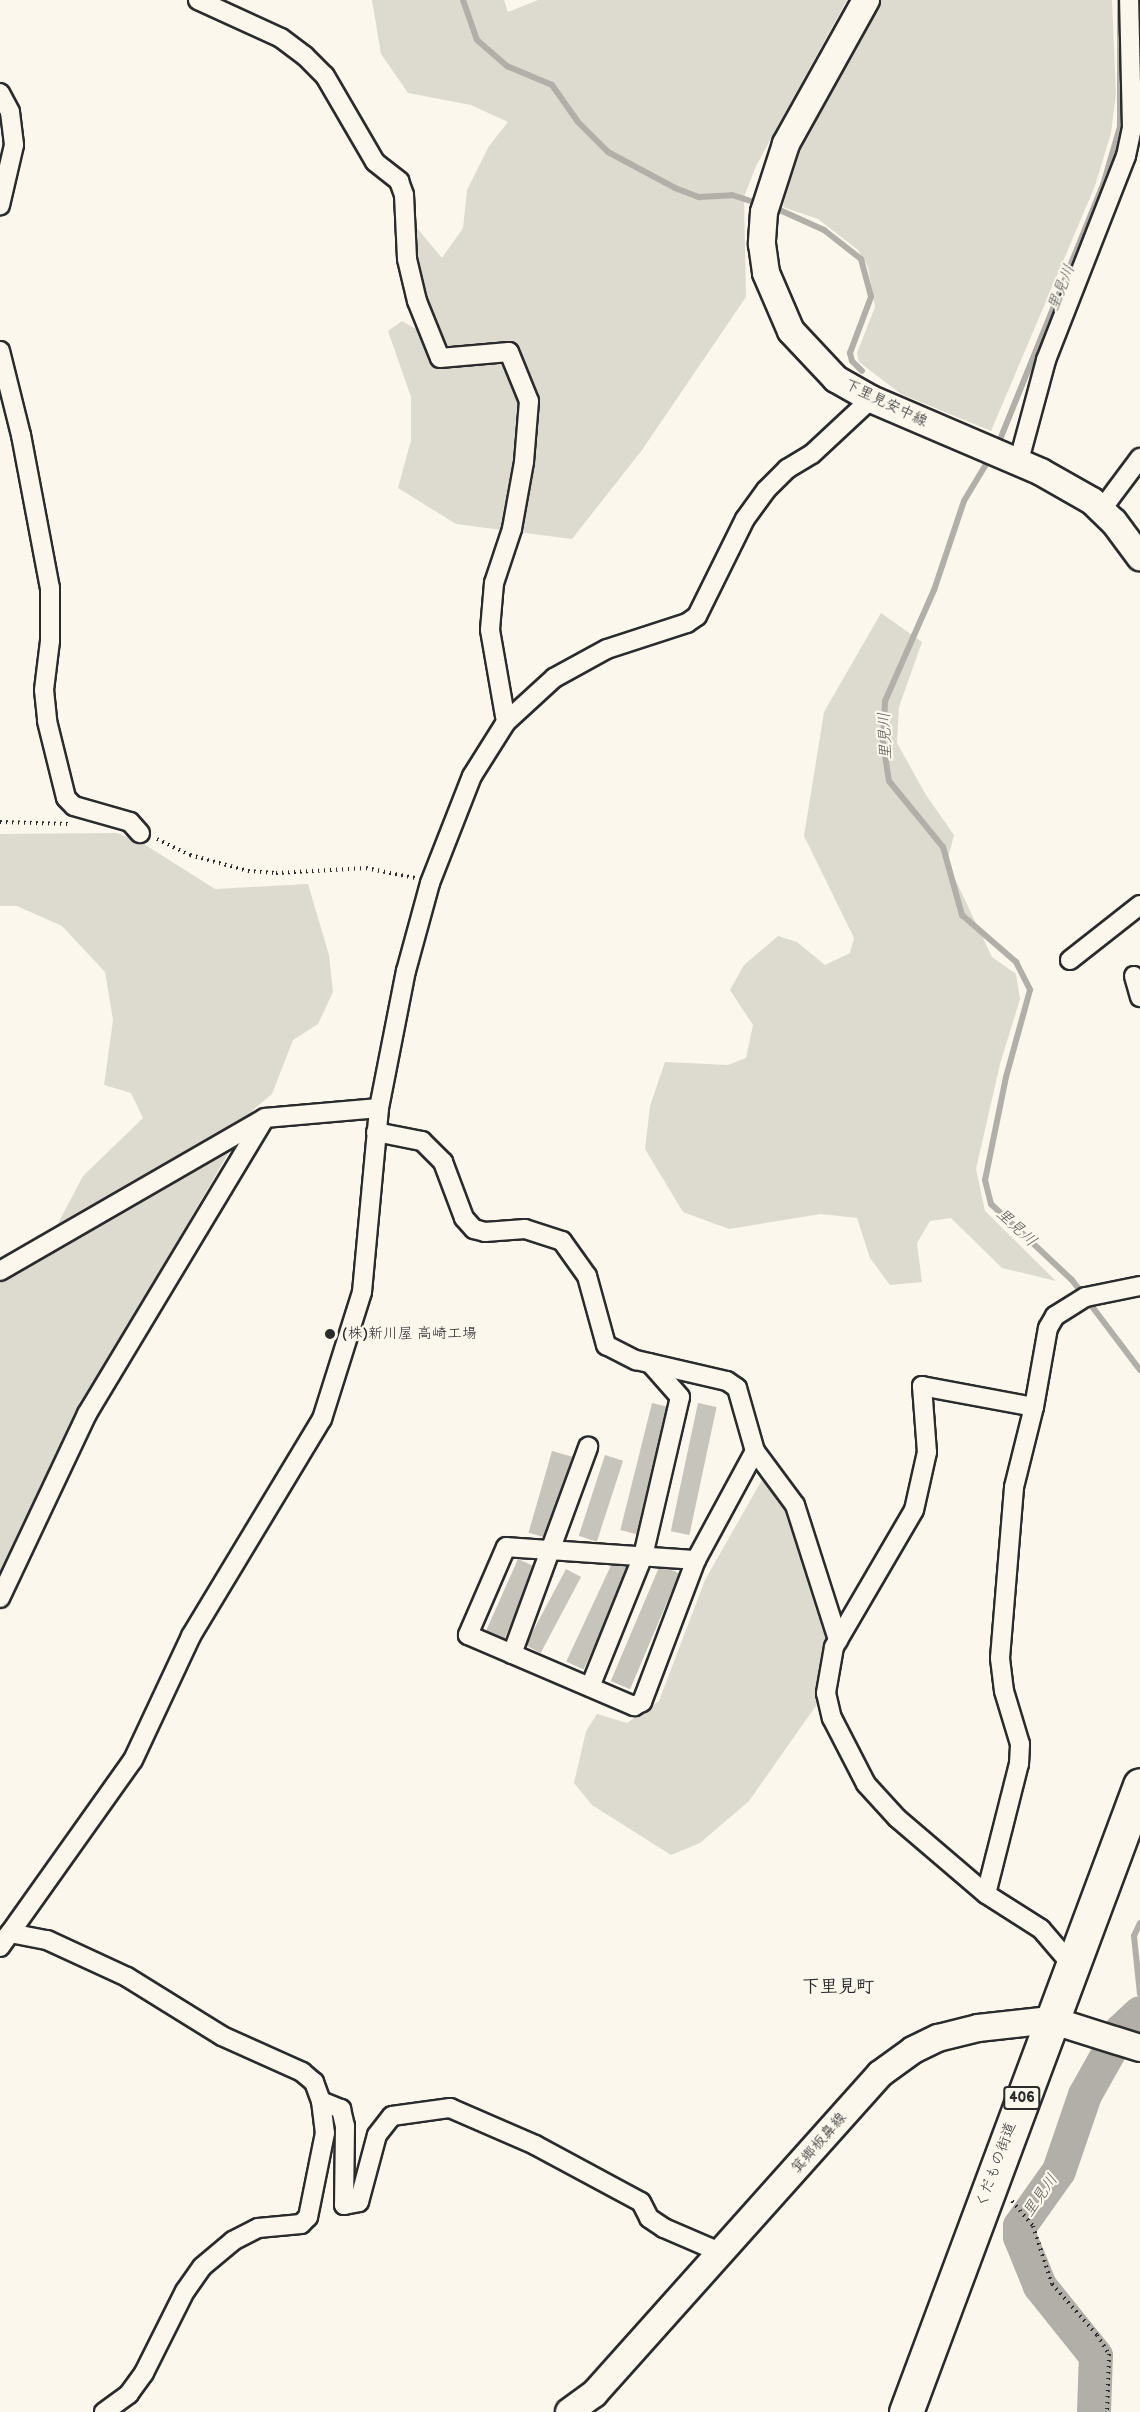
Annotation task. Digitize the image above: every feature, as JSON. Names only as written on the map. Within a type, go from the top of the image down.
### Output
[{"type":"highway","name":"くだもの街道","points":[[906,2412],[1071,1964],[1140,1785]]},
{"type":"main road","name":"下里見安中線","points":[[866,0],[786,144],[764,212],[762,244],[766,273],[791,332],[836,379],[870,399],[1068,486],[1102,510],[1140,557]]},
{"type":"main road","name":"箕郷板鼻線","points":[[569,2412],[594,2394],[880,2074],[938,2038],[978,2028],[1051,2020],[1138,2047]]},
{"type":"street","points":[[198,0],[281,38],[305,56],[325,76],[375,162],[399,181],[404,195],[407,258],[417,301],[440,358],[509,352],[529,401],[524,462],[512,529],[494,583],[490,630],[506,722]]},
{"type":"street","points":[[1014,462],[1046,360],[1126,156],[1132,129],[1130,0]]},
{"type":"street","points":[[0,93],[10,112],[14,145],[0,205]]},
{"type":"street","points":[[0,351],[21,435],[50,588],[50,641],[44,690],[47,721],[66,798],[74,806],[130,822],[140,833]]},
{"type":"street","points":[[4,1941],[133,1760],[191,1636],[322,1419],[362,1292],[379,1108],[406,971],[430,883],[471,776],[506,722],[578,662],[687,623],[697,616],[746,519],[766,490],[787,469],[812,454],[870,399]]},
{"type":"street","points":[[1102,510],[1140,458]]},
{"type":"street","points":[[1070,960],[1140,905]]},
{"type":"street","points":[[1134,976],[1140,997]]},
{"type":"street","points":[[0,1271],[265,1118],[379,1108]]},
{"type":"street","points":[[0,1598],[87,1414],[265,1118]]},
{"type":"street","points":[[376,1132],[422,1142],[443,1162],[464,1218],[474,1229],[485,1232],[525,1229],[562,1241],[587,1276],[601,1338],[606,1345],[650,1363],[727,1381],[737,1388],[755,1451],[795,1505],[838,1640]]},
{"type":"street","points":[[986,1894],[1019,1764],[1020,1744],[1004,1691],[1000,1658],[1014,1487],[1035,1407],[1048,1328],[1055,1316],[1101,1291],[1140,1286]]},
{"type":"street","points":[[590,1687],[643,1556],[680,1398],[650,1363]]},
{"type":"street","points":[[1035,1407],[922,1386],[927,1452],[914,1510],[838,1640],[827,1672],[826,1693],[832,1718],[866,1784],[897,1818],[986,1894],[1041,1929],[1071,1964]]},
{"type":"street","points":[[512,1654],[553,1550],[588,1447]]},
{"type":"street","points":[[696,1560],[506,1547],[468,1635],[634,1706],[642,1702],[696,1560],[755,1451]]},
{"type":"street","points":[[4,1941],[47,1940],[127,1977],[222,2036],[302,2072],[314,2082],[321,2101],[325,2133],[308,2217],[301,2224],[258,2228],[233,2241],[202,2267],[185,2291],[144,2373],[129,2394],[104,2412]]},
{"type":"street","points":[[321,2101],[341,2109],[345,2126],[344,2205],[359,2202],[377,2135],[392,2116],[450,2108],[535,2145],[641,2202],[649,2218],[664,2228],[722,2253]]},
{"type":"path","points":[[0,822],[75,823]]},
{"type":"path","points":[[140,833],[190,855],[248,871],[276,873],[366,868],[391,870],[430,883]]},
{"type":"path","points":[[1019,2209],[1033,2226],[1052,2284],[1108,2354],[1107,2412]]},
{"type":"shaded area","points":[[372,0],[504,0],[508,12],[538,0],[847,0],[756,166],[744,197],[746,297],[642,450],[572,539],[456,524],[398,488],[411,440],[411,397],[388,331],[402,321],[433,339],[408,227],[417,228],[442,258],[463,228],[467,190],[489,146],[508,122],[471,105],[408,93],[381,54]]},
{"type":"shaded area","points":[[874,0],[1112,0],[1116,94],[1111,133],[1095,186],[991,431],[901,394],[859,362],[857,353],[875,307],[868,267],[858,250],[818,219],[783,207],[796,141]]},
{"type":"shaded area","points":[[881,613],[922,642],[899,707],[897,743],[926,795],[954,835],[947,862],[992,957],[1016,974],[1020,999],[1000,1064],[976,1169],[985,1211],[1056,1281],[1002,1268],[951,1218],[930,1221],[917,1243],[922,1282],[890,1285],[870,1258],[857,1218],[821,1214],[729,1229],[683,1212],[645,1149],[650,1106],[665,1062],[728,1065],[746,1058],[753,1025],[730,990],[744,965],[778,936],[797,942],[825,965],[850,953],[854,938],[804,836],[824,712]]},
{"type":"shaded area","points":[[117,833],[144,844],[215,889],[308,884],[329,955],[333,992],[318,1024],[293,1040],[272,1094],[254,1109],[87,1397],[0,1584],[0,1282],[54,1231],[83,1176],[143,1118],[131,1093],[104,1085],[113,1020],[105,972],[62,926],[17,906],[0,906],[0,834]]},
{"type":"shaded area","points":[[763,1478],[792,1513],[829,1638],[820,1700],[749,1801],[700,1843],[671,1855],[592,1805],[574,1783],[586,1731],[597,1714],[627,1723],[659,1701],[705,1580]]},
{"type":"building","points":[[652,1403],[672,1408],[641,1535],[620,1530]]},
{"type":"building","points":[[698,1403],[717,1407],[689,1535],[671,1531]]},
{"type":"building","points":[[552,1451],[573,1457],[550,1539],[529,1533]]},
{"type":"building","points":[[605,1455],[623,1461],[597,1542],[579,1536]]},
{"type":"building","points":[[518,1559],[536,1567],[504,1639],[486,1631]]},
{"type":"building","points":[[614,1559],[631,1567],[583,1669],[566,1661]]},
{"type":"building","points":[[660,1565],[679,1573],[630,1689],[611,1681]]},
{"type":"building","points":[[566,1569],[581,1577],[541,1653],[526,1645]]},
{"type":"waterway","points":[[463,0],[477,40],[507,66],[552,85],[578,122],[608,152],[675,188],[699,197],[732,195],[760,204]]},
{"type":"waterway","name":"里見川","points":[[997,447],[1103,185],[1120,127],[1120,1]]},
{"type":"waterway","points":[[773,207],[824,230],[861,259],[871,297],[850,353],[852,361],[862,371]]},
{"type":"waterway","name":"里見川","points":[[991,456],[964,501],[934,590],[885,701],[883,743],[889,781],[943,847],[962,915],[1016,962],[1030,990],[1006,1077],[985,1180],[991,1204],[1072,1280],[1140,1370]]},
{"type":"waterway","name":"里見川","points":[[1140,1923],[1134,1936],[1140,1994]]},
{"type":"waterway","name":"里見川","points":[[1094,2412],[1096,2356],[1040,2286],[1020,2237],[1020,2226],[1059,2171],[1085,2095],[1121,2031],[1140,2013]]},
{"type":"place","name":"(株)新川屋 高崎工場","points":[[330,1334]]},
{"type":"district","name":"下里見町","points":[[838,1987]]}]
